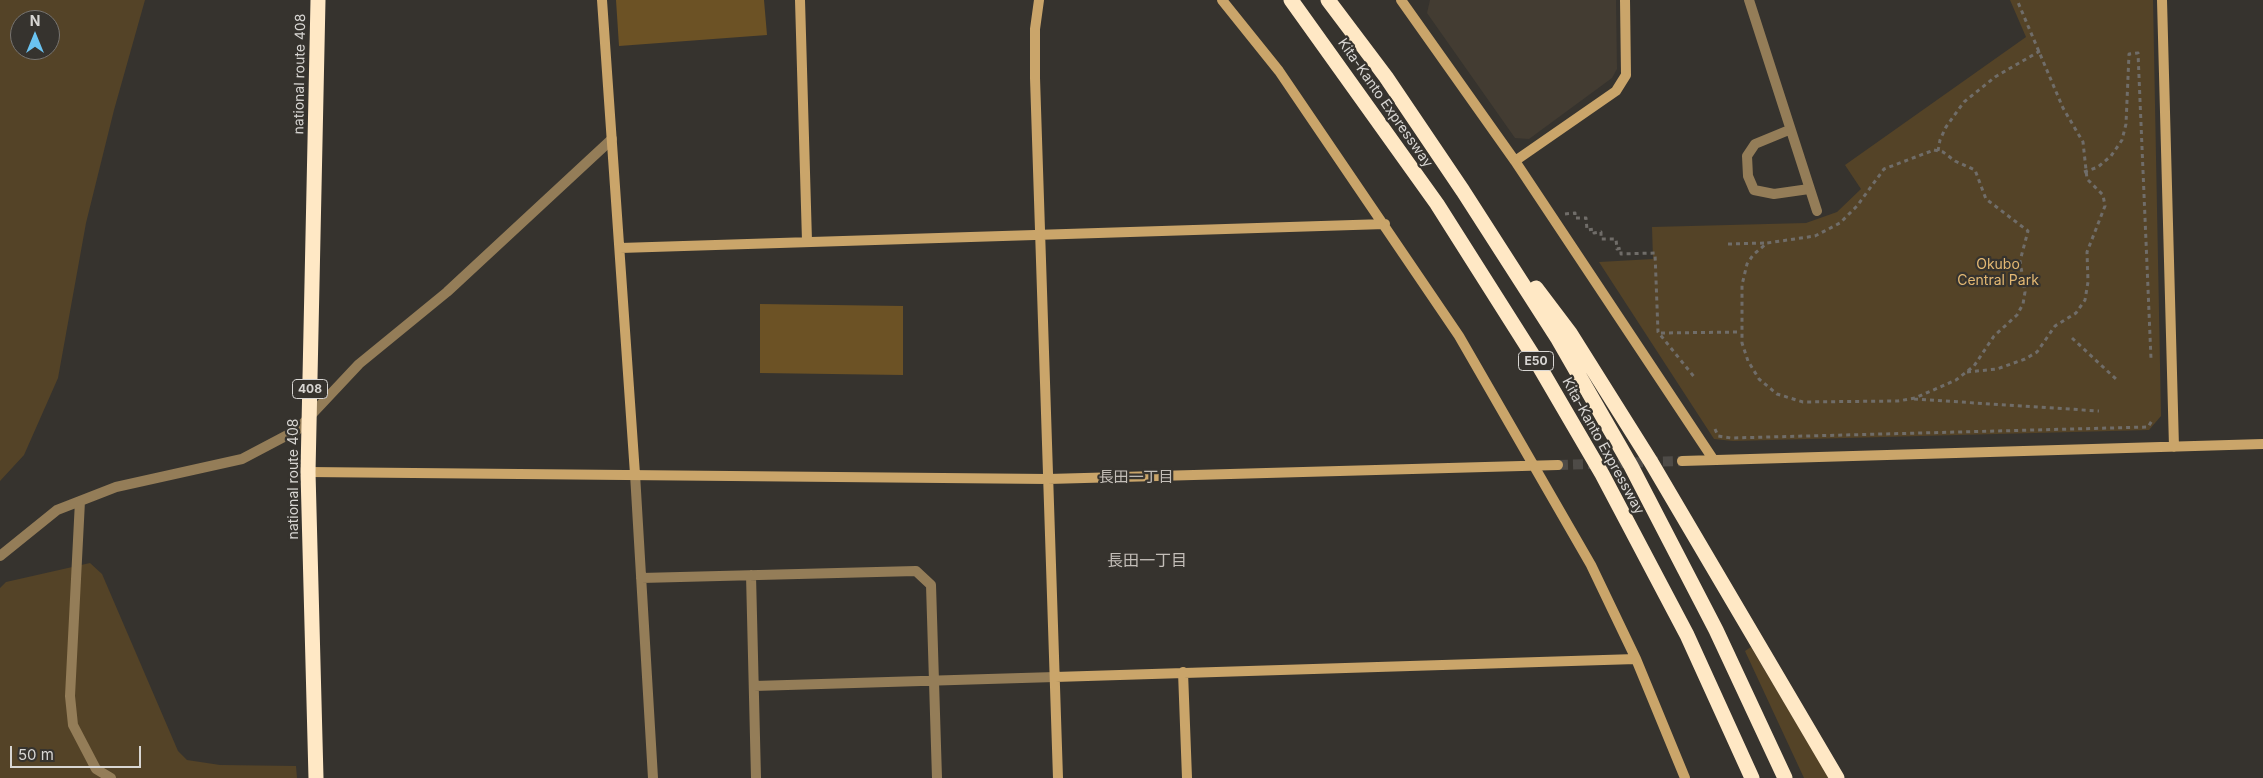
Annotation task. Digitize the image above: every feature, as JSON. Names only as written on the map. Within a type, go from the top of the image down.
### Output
[{"type":"highway","name":"national route 408","points":[[316,778],[308,472],[318,0]]},
{"type":"highway","name":"Kita-Kanto Expressway","points":[[1291,0],[1437,204],[1532,354],[1602,474],[1687,635],[1752,778]]},
{"type":"highway","name":"Kita-Kanto Expressway","points":[[1328,0],[1386,78],[1463,191],[1558,339],[1632,466],[1716,630],[1785,778]]},
{"type":"highway","points":[[1463,191],[1575,342],[1651,462],[1837,778]]},
{"type":"highway","points":[[1738,746],[1746,778]]},
{"type":"street","points":[[602,0],[635,474],[653,778]]},
{"type":"street","points":[[800,0],[807,241]]},
{"type":"street","points":[[1039,0],[1034,29],[1034,78],[1058,778]]},
{"type":"street","points":[[1222,0],[1279,71],[1385,224],[1459,336],[1531,465],[1590,565],[1636,659],[1685,778]]},
{"type":"street","points":[[1401,0],[1515,161],[1713,459]]},
{"type":"street","points":[[1515,161],[1616,92],[1626,75],[1625,0]]},
{"type":"street","points":[[1749,0],[1789,130],[1817,211]]},
{"type":"street","points":[[2162,0],[2174,447]]},
{"type":"street","points":[[1789,130],[1767,137],[1755,144],[1747,156],[1748,176],[1754,190],[1774,194],[1809,189]]},
{"type":"street","points":[[0,556],[57,510],[116,487],[242,459],[297,430],[359,364],[447,292],[612,139]]},
{"type":"street","points":[[620,248],[1385,224]]},
{"type":"street","points":[[1682,461],[2263,444]]},
{"type":"street","points":[[308,472],[1048,479],[1558,464]]},
{"type":"street","points":[[80,501],[70,696],[73,725],[96,769],[111,778]]},
{"type":"street","points":[[641,578],[916,571],[931,585],[937,778]]},
{"type":"street","points":[[751,576],[756,778]]},
{"type":"street","points":[[754,686],[1636,659]]},
{"type":"street","points":[[1183,672],[1187,778]]},
{"type":"path","points":[[1966,372],[1997,369],[2025,359],[2037,352],[2055,326],[2076,313],[2085,300],[2088,282],[2087,252],[2105,206],[2103,194],[2087,179],[2084,172],[2082,142],[2063,108],[2017,0]]},
{"type":"path","points":[[1938,151],[1940,140],[1946,127],[1964,102],[1995,77],[2040,51]]},
{"type":"path","points":[[2084,172],[2098,168],[2122,140],[2126,124],[2129,54],[2138,53],[2151,358]]},
{"type":"path","points":[[1728,244],[1767,243],[1816,236],[1840,223],[1857,206],[1884,169],[1925,152],[1938,151],[1976,170],[1986,199],[2028,231],[2028,239],[2020,261],[2025,292],[2024,304],[2017,314],[1994,336],[1974,366],[1937,389],[1898,401],[1804,402],[1790,399],[1777,394],[1759,380],[1744,353],[1741,332],[1744,274],[1753,255],[1767,243]]},
{"type":"path","points":[[1553,219],[1560,214],[1575,214],[1575,218],[1586,218],[1587,230],[1594,229],[1594,233],[1601,232],[1601,238],[1616,238],[1617,249],[1621,248],[1621,254],[1655,253],[1660,334],[1695,378]]},
{"type":"path","points":[[1660,334],[1741,332]]},
{"type":"path","points":[[2072,338],[2117,380]]},
{"type":"path","points":[[1910,398],[1927,401],[2100,411]]},
{"type":"path","points":[[1715,429],[1718,436],[1731,438],[2148,427],[2153,419]]},
{"type":"shaded area","points":[[1430,0],[1616,0],[1617,69],[1612,78],[1529,139],[1515,138],[1427,13]]},
{"type":"green space","points":[[0,0],[145,0],[114,110],[86,223],[58,378],[24,455],[0,481]]},
{"type":"green space","name":"Okubo Central Park","points":[[2010,0],[2153,0],[2161,416],[2149,430],[1733,441],[1714,439],[1599,262],[1653,259],[1652,227],[1806,223],[1837,212],[1861,189],[1845,165],[2026,37]]},
{"type":"green space","points":[[90,563],[102,574],[178,751],[187,760],[220,765],[296,766],[297,778],[0,778],[0,588],[6,582]]},
{"type":"green space","points":[[1751,647],[1829,778],[1804,778],[1745,651]]},
{"type":"building","points":[[616,0],[764,0],[767,35],[619,46]]},
{"type":"building","points":[[760,304],[903,306],[903,375],[760,373]]},
{"type":"tunnel","points":[[1558,465],[1682,461]]},
{"type":"district","name":"長田一丁目","points":[[1136,477]]},
{"type":"district","name":"長田一丁目","points":[[1147,561]]}]
